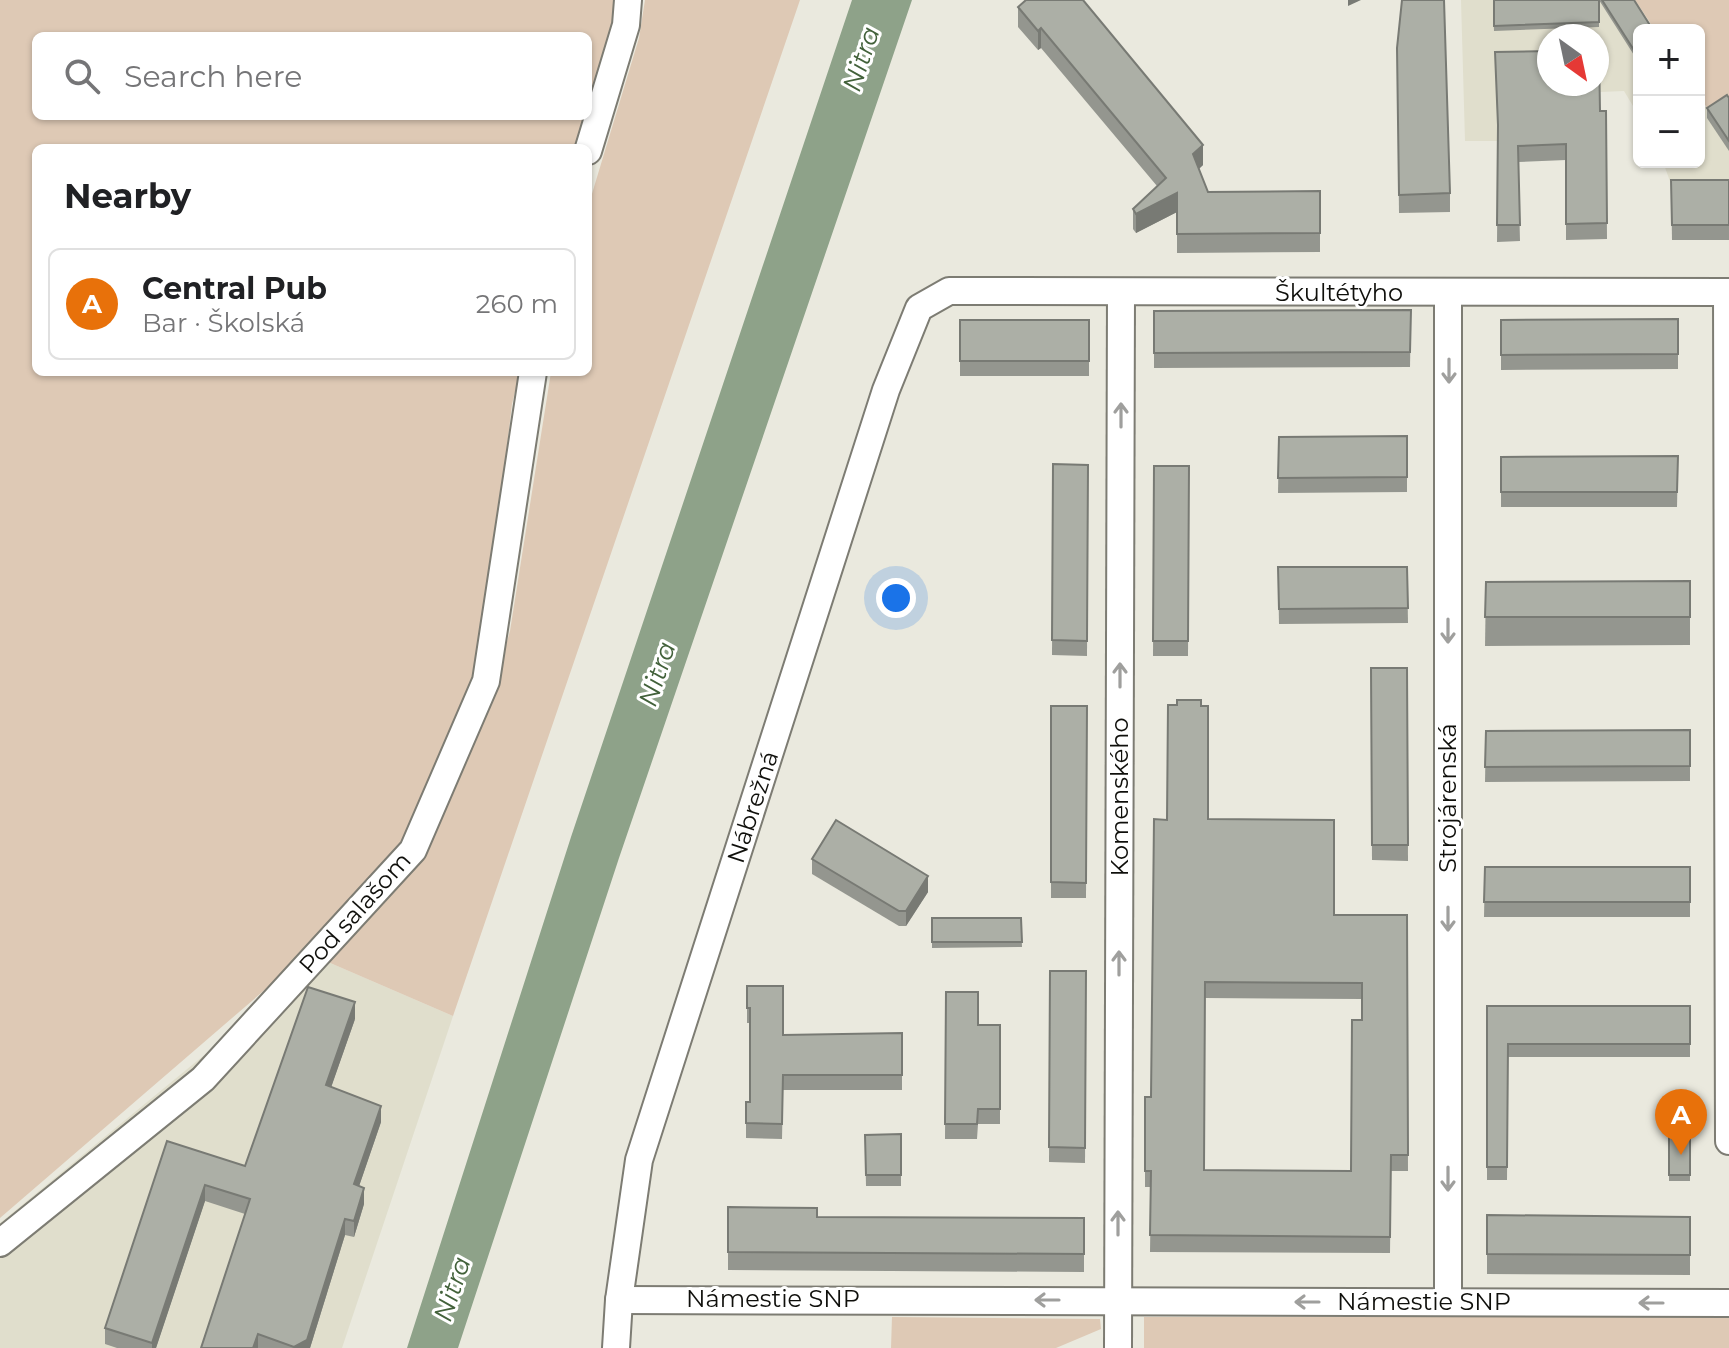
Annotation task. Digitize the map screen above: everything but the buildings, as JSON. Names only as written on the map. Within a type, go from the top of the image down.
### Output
[{"type":"street","points":[[590,144],[626,25],[628,0]]},
{"type":"street","name":"Škultétyho","points":[[949,291],[1728,292]]},
{"type":"street","name":"Nábrežná","points":[[616,1348],[619,1300],[639,1160],[886,390],[919,308],[949,291]]},
{"type":"street","points":[[1728,292],[1729,1141]]},
{"type":"street","name":"Komenského","points":[[1118,1301],[1121,293]]},
{"type":"street","name":"Strojárenská","points":[[1448,293],[1448,1302]]},
{"type":"street","name":"Pod salašom","points":[[0,1243],[203,1079],[413,850],[486,681],[532,376]]},
{"type":"street","name":"Námestie SNP","points":[[619,1300],[1729,1303]]},
{"type":"street","points":[[1118,1301],[1118,1348]]},
{"type":"shaded area","points":[[0,0],[620,0],[592,106],[592,32],[32,32],[32,120],[588,120],[582,144],[32,144],[32,376],[519,376],[512,404],[482,661],[407,845],[311,950],[0,1218]]},
{"type":"shaded area","points":[[645,0],[800,0],[453,1016],[321,959],[418,866],[493,691],[510,631],[550,376],[592,376],[592,194],[639,38]]},
{"type":"shaded area","points":[[1461,0],[1635,0],[1651,24],[1633,24],[1633,106],[1624,91],[1609,92],[1609,24],[1537,24],[1537,96],[1593,96],[1519,141],[1465,141]]},
{"type":"shaded area","points":[[1635,0],[1729,0],[1729,108],[1712,115],[1705,105],[1705,24],[1651,24]]},
{"type":"shaded area","points":[[1705,106],[1711,115],[1729,108],[1729,184],[1671,184],[1665,168],[1705,168]]},
{"type":"shaded area","points":[[321,959],[453,1016],[342,1348],[0,1348],[0,1223]]},
{"type":"shaded area","points":[[892,1317],[1100,1319],[1101,1329],[1056,1348],[891,1348]]},
{"type":"shaded area","points":[[1144,1317],[1729,1317],[1729,1348],[1144,1348]]},
{"type":"water","name":"Nitra","points":[[852,0],[912,0],[619,858],[458,1348],[407,1348],[571,837]]},
{"type":"place","name":"Central Pub","points":[[1681,1155]]}]
